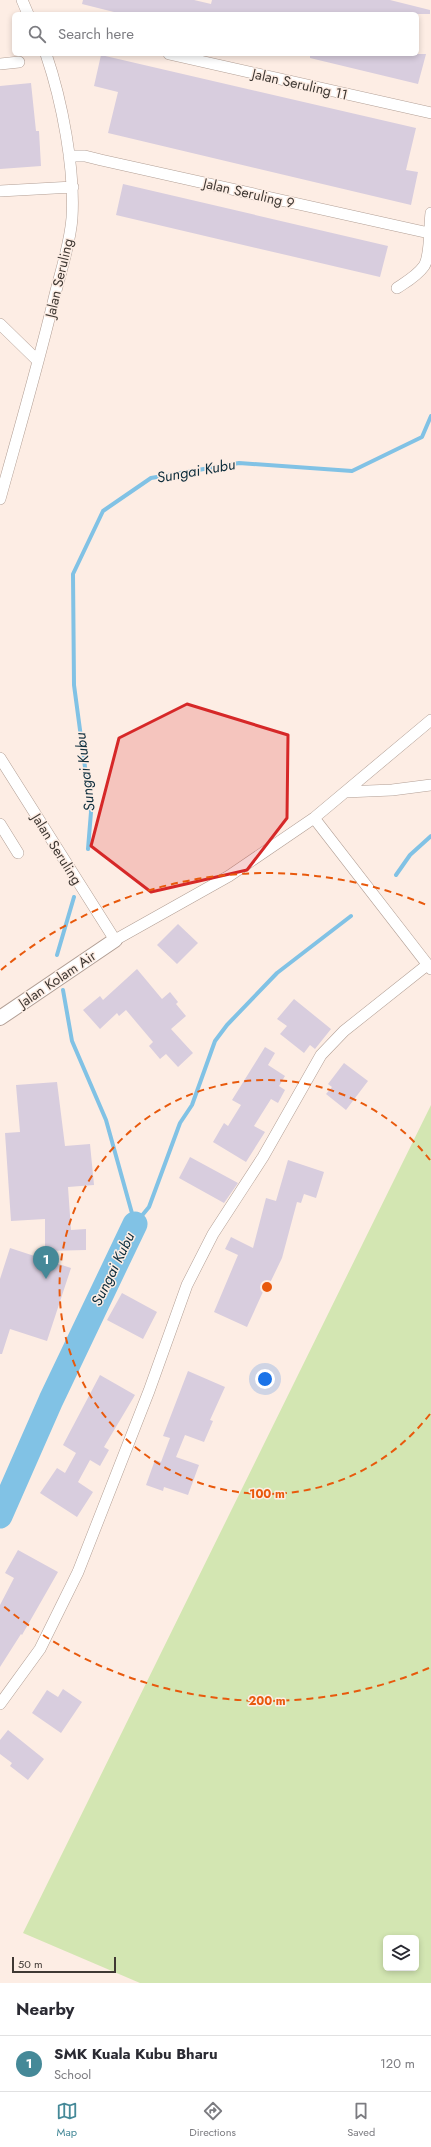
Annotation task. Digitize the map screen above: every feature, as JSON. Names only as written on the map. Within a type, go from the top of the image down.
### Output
[{"type":"street","points":[[22,0],[27,12]]},
{"type":"street","name":"Jalan Seruling","points":[[0,499],[38,361],[72,219],[72,187],[69,156],[52,70],[47,56]]},
{"type":"street","name":"Jalan Seruling 11","points":[[178,56],[431,113]]},
{"type":"street","points":[[0,64],[19,62]]},
{"type":"street","name":"Jalan Seruling 9","points":[[69,156],[85,156],[429,233]]},
{"type":"street","points":[[0,191],[72,187]]},
{"type":"street","points":[[397,288],[419,273],[425,265],[428,255],[431,213]]},
{"type":"street","points":[[0,324],[38,361]]},
{"type":"street","points":[[115,940],[230,876],[314,818],[431,720]]},
{"type":"street","name":"Jalan Seruling","points":[[0,758],[115,940]]},
{"type":"street","points":[[345,792],[392,790],[431,785]]},
{"type":"street","points":[[0,1704],[40,1649],[78,1572],[149,1392],[188,1285],[213,1234],[263,1157],[321,1055],[344,1030],[429,967],[314,818]]},
{"type":"street","points":[[0,824],[18,853]]},
{"type":"street","name":"Jalan Kolam Air","points":[[0,1018],[115,940]]},
{"type":"highlighted area","points":[[187,704],[288,735],[287,818],[247,870],[151,892],[91,846],[119,738]]},
{"type":"green space","points":[[431,1105],[431,1983],[140,1983],[23,1933]]},
{"type":"building","points":[[83,0],[194,0],[211,4],[212,0],[390,0],[430,10],[430,14],[419,14],[419,12],[114,12],[82,4]]},
{"type":"building","points":[[419,54],[426,54],[418,84],[310,58],[310,56],[419,56]]},
{"type":"building","points":[[101,56],[105,56],[416,128],[406,170],[418,172],[411,205],[108,133],[118,92],[94,86]]},
{"type":"building","points":[[31,83],[36,131],[39,131],[41,166],[0,169],[0,86]]},
{"type":"building","points":[[123,184],[388,246],[380,277],[116,215]]},
{"type":"building","points":[[178,924],[198,943],[177,964],[157,945]]},
{"type":"building","points":[[137,969],[162,999],[170,992],[178,1002],[176,1004],[186,1016],[171,1029],[193,1053],[178,1067],[166,1054],[160,1059],[149,1046],[153,1042],[126,1010],[119,1016],[117,1013],[100,1029],[83,1010],[100,996],[103,1000]]},
{"type":"building","points":[[294,999],[331,1029],[315,1049],[310,1045],[304,1053],[280,1034],[287,1026],[277,1019]]},
{"type":"building","points":[[265,1047],[275,1053],[268,1065],[285,1076],[279,1086],[285,1090],[278,1103],[271,1099],[254,1126],[265,1132],[246,1162],[213,1142],[224,1123],[228,1126],[241,1105],[232,1100]]},
{"type":"building","points":[[344,1063],[368,1081],[346,1110],[326,1094],[332,1087],[328,1084]]},
{"type":"building","points":[[57,1082],[65,1146],[90,1144],[94,1185],[68,1187],[71,1230],[86,1229],[86,1250],[45,1251],[45,1219],[11,1221],[5,1133],[20,1132],[16,1085]]},
{"type":"building","points":[[190,1157],[238,1183],[224,1203],[179,1178]]},
{"type":"building","points":[[288,1160],[324,1172],[316,1198],[304,1194],[301,1203],[297,1202],[282,1258],[269,1285],[267,1283],[247,1327],[214,1312],[238,1255],[225,1249],[231,1237],[253,1248],[266,1198],[276,1201]]},
{"type":"building","points":[[10,1248],[71,1268],[47,1341],[10,1329],[2,1354],[0,1354],[0,1279]]},
{"type":"building","points":[[122,1293],[157,1312],[143,1339],[107,1320]]},
{"type":"building","points":[[188,1371],[225,1387],[210,1420],[213,1421],[204,1442],[185,1435],[176,1457],[199,1465],[188,1495],[164,1487],[163,1491],[146,1485],[155,1460],[161,1462],[170,1438],[163,1436]]},
{"type":"building","points":[[100,1375],[135,1395],[104,1447],[109,1450],[100,1466],[90,1460],[78,1482],[93,1492],[77,1517],[40,1493],[57,1468],[65,1473],[76,1453],[63,1445]]},
{"type":"building","points":[[18,1550],[58,1572],[22,1635],[21,1634],[0,1667],[0,1605],[14,1578],[5,1573]]},
{"type":"building","points":[[63,1689],[82,1702],[61,1733],[32,1713],[47,1690],[58,1697]]},
{"type":"building","points":[[8,1730],[44,1759],[28,1780],[10,1766],[12,1763],[0,1754],[0,1740]]},
{"type":"waterway","name":"Sungai Kubu","points":[[88,849],[91,812],[74,685],[73,574],[103,511],[151,478],[239,463],[352,471],[422,437],[431,416]]},
{"type":"waterway","points":[[396,875],[410,855],[431,836]]},
{"type":"waterway","name":"Sungai Kubu","points":[[57,955],[74,897]]},
{"type":"waterway","points":[[135,1224],[149,1207],[180,1123],[192,1105],[215,1041],[227,1025],[277,973],[351,916]]},
{"type":"waterway","name":"Sungai Kubu","points":[[63,990],[72,1041],[106,1120],[135,1224]]},
{"type":"waterway","name":"Sungai Kubu","points":[[0,1516],[51,1400],[135,1224]]},
{"type":"place","name":"SMK Kuala Kubu Bharu","points":[[46,1279]]}]
